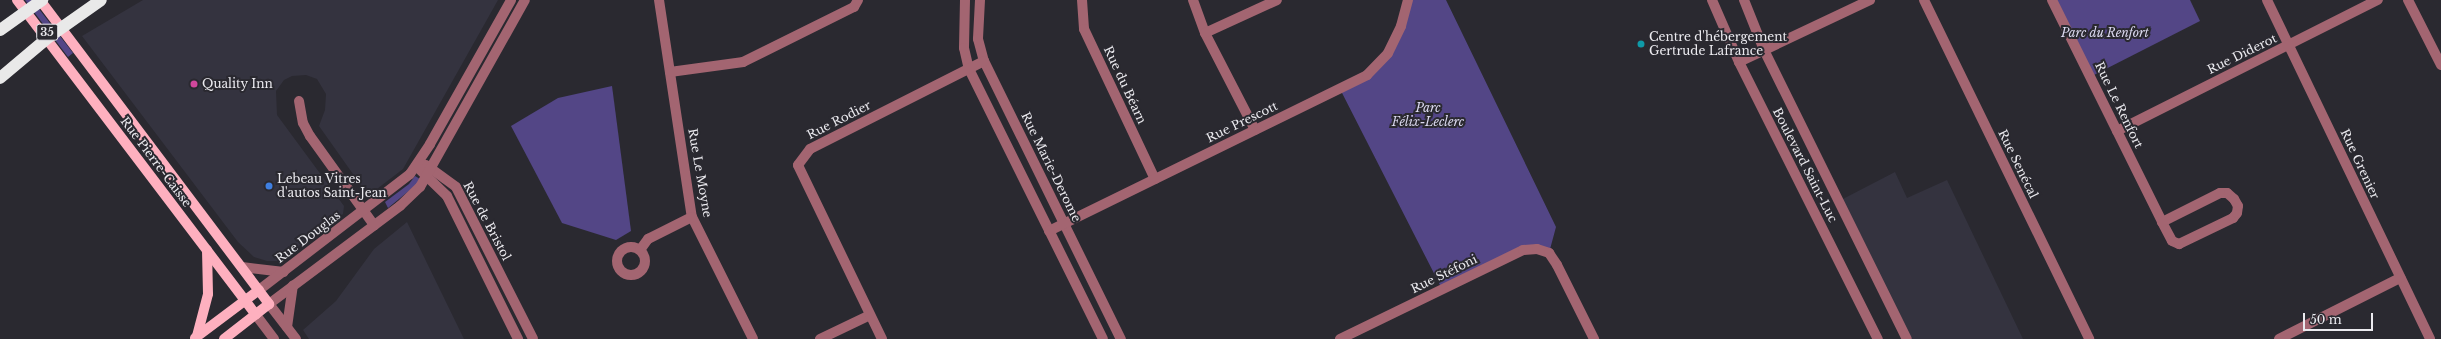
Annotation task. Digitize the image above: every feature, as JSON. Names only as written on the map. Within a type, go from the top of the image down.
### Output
[{"type":"highway","name":"35","points":[[0,68],[35,40],[97,0]]},
{"type":"highway","points":[[0,78],[45,39],[101,0]]},
{"type":"highway","name":"35","points":[[0,30],[39,1]]},
{"type":"main road","name":"Rue Pierre-Caisse","points":[[17,0],[256,315]]},
{"type":"main road","name":"Rue Pierre-Caisse","points":[[39,1],[78,50],[269,304]]},
{"type":"main road","points":[[196,338],[208,294],[207,250]]},
{"type":"main road","name":"Rue Douglas","points":[[196,338],[259,290]]},
{"type":"main road","points":[[224,339],[269,304]]},
{"type":"street","name":"Rue Douglas","points":[[259,290],[402,182],[418,163],[511,0]]},
{"type":"street","points":[[269,304],[410,198],[429,173],[525,0]]},
{"type":"street","name":"Rue Le Moyne","points":[[659,0],[692,218],[753,339]]},
{"type":"street","points":[[670,72],[743,62],[854,8],[858,0]]},
{"type":"street","points":[[965,0],[964,48],[969,69],[1103,339],[1120,336]]},
{"type":"street","name":"Rue Marie-Derome","points":[[980,0],[978,38],[984,61],[1120,336]]},
{"type":"street","name":"Rue du Béarn","points":[[1082,0],[1084,29],[1155,179]]},
{"type":"street","points":[[1193,0],[1205,33],[1255,130]]},
{"type":"street","points":[[1205,33],[1277,0]]},
{"type":"street","name":"Rue Prescott","points":[[1049,231],[1367,75],[1388,53],[1401,26],[1408,0]]},
{"type":"street","name":"Boulevard Saint-Luc","points":[[1712,0],[1739,62],[1878,339]]},
{"type":"street","name":"Boulevard Saint-Luc","points":[[1744,0],[1764,50],[1907,339]]},
{"type":"street","points":[[1739,62],[1870,0]]},
{"type":"street","name":"Rue Senécal","points":[[1924,0],[2089,339]]},
{"type":"street","name":"Rue Le Renfort","points":[[2052,0],[2162,222],[2172,241],[2179,244],[2232,218],[2237,213],[2238,206],[2228,193],[2220,193],[2162,222]]},
{"type":"street","name":"Rue Grenier","points":[[2267,0],[2430,339]]},
{"type":"street","name":"Rue Diderot","points":[[2117,131],[2290,46],[2378,0]]},
{"type":"street","points":[[2408,0],[2441,65]]},
{"type":"street","name":"Rue Rodier","points":[[882,339],[798,165],[810,149],[984,61]]},
{"type":"street","points":[[299,101],[306,129],[374,225]]},
{"type":"street","name":"Rue de Bristol","points":[[418,163],[429,173],[447,196],[518,339]]},
{"type":"street","name":"Rue de Bristol","points":[[429,173],[456,187],[533,339]]},
{"type":"street","points":[[640,250],[648,239],[692,218]]},
{"type":"street","name":"Rue Stéfoni","points":[[1340,339],[1353,336],[1523,250],[1536,249],[1549,253],[1558,265],[1594,339]]},
{"type":"street","points":[[242,267],[284,272]]},
{"type":"street","points":[[2279,339],[2400,278]]},
{"type":"street","points":[[287,327],[293,285]]},
{"type":"street","name":"Rue Pierre-Caisse","points":[[269,304],[296,339]]},
{"type":"street","points":[[504,312],[517,306]]},
{"type":"street","name":"Rue Pierre-Caisse","points":[[256,315],[274,339]]},
{"type":"street","points":[[820,339],[870,315]]},
{"type":"shaded area","points":[[143,0],[498,0],[403,169],[373,192],[365,191],[319,126],[325,110],[326,94],[317,79],[306,75],[292,76],[284,80],[276,91],[277,115],[344,206],[343,214],[282,261],[267,261],[254,257],[238,242],[82,36]]},
{"type":"shaded area","points":[[1895,172],[1907,198],[1947,180],[2023,339],[1907,339],[1839,201]]},
{"type":"shaded area","points":[[407,222],[464,339],[309,339],[303,330],[336,301],[374,249]]},
{"type":"green space","points":[[25,0],[32,0],[73,53],[68,57]]},
{"type":"green space","name":"Parc Félix-Leclerc","points":[[1408,0],[1446,0],[1556,227],[1549,253],[1536,249],[1442,289],[1340,89],[1367,75],[1388,53]]},
{"type":"green space","name":"Parc du Renfort","points":[[2053,0],[2190,0],[2200,21],[2090,77]]},
{"type":"green space","points":[[612,86],[631,231],[616,240],[562,223],[511,126],[558,98]]},
{"type":"green space","points":[[415,176],[420,179],[416,185],[388,208],[385,202],[409,184]]},
{"type":"place","name":"Centre d'hébergement Gertrude Lafrance","points":[[1641,44]]},
{"type":"place","name":"Quality Inn","points":[[194,84]]},
{"type":"place","name":"Lebeau Vitres d'autos Saint-Jean","points":[[269,186]]}]
